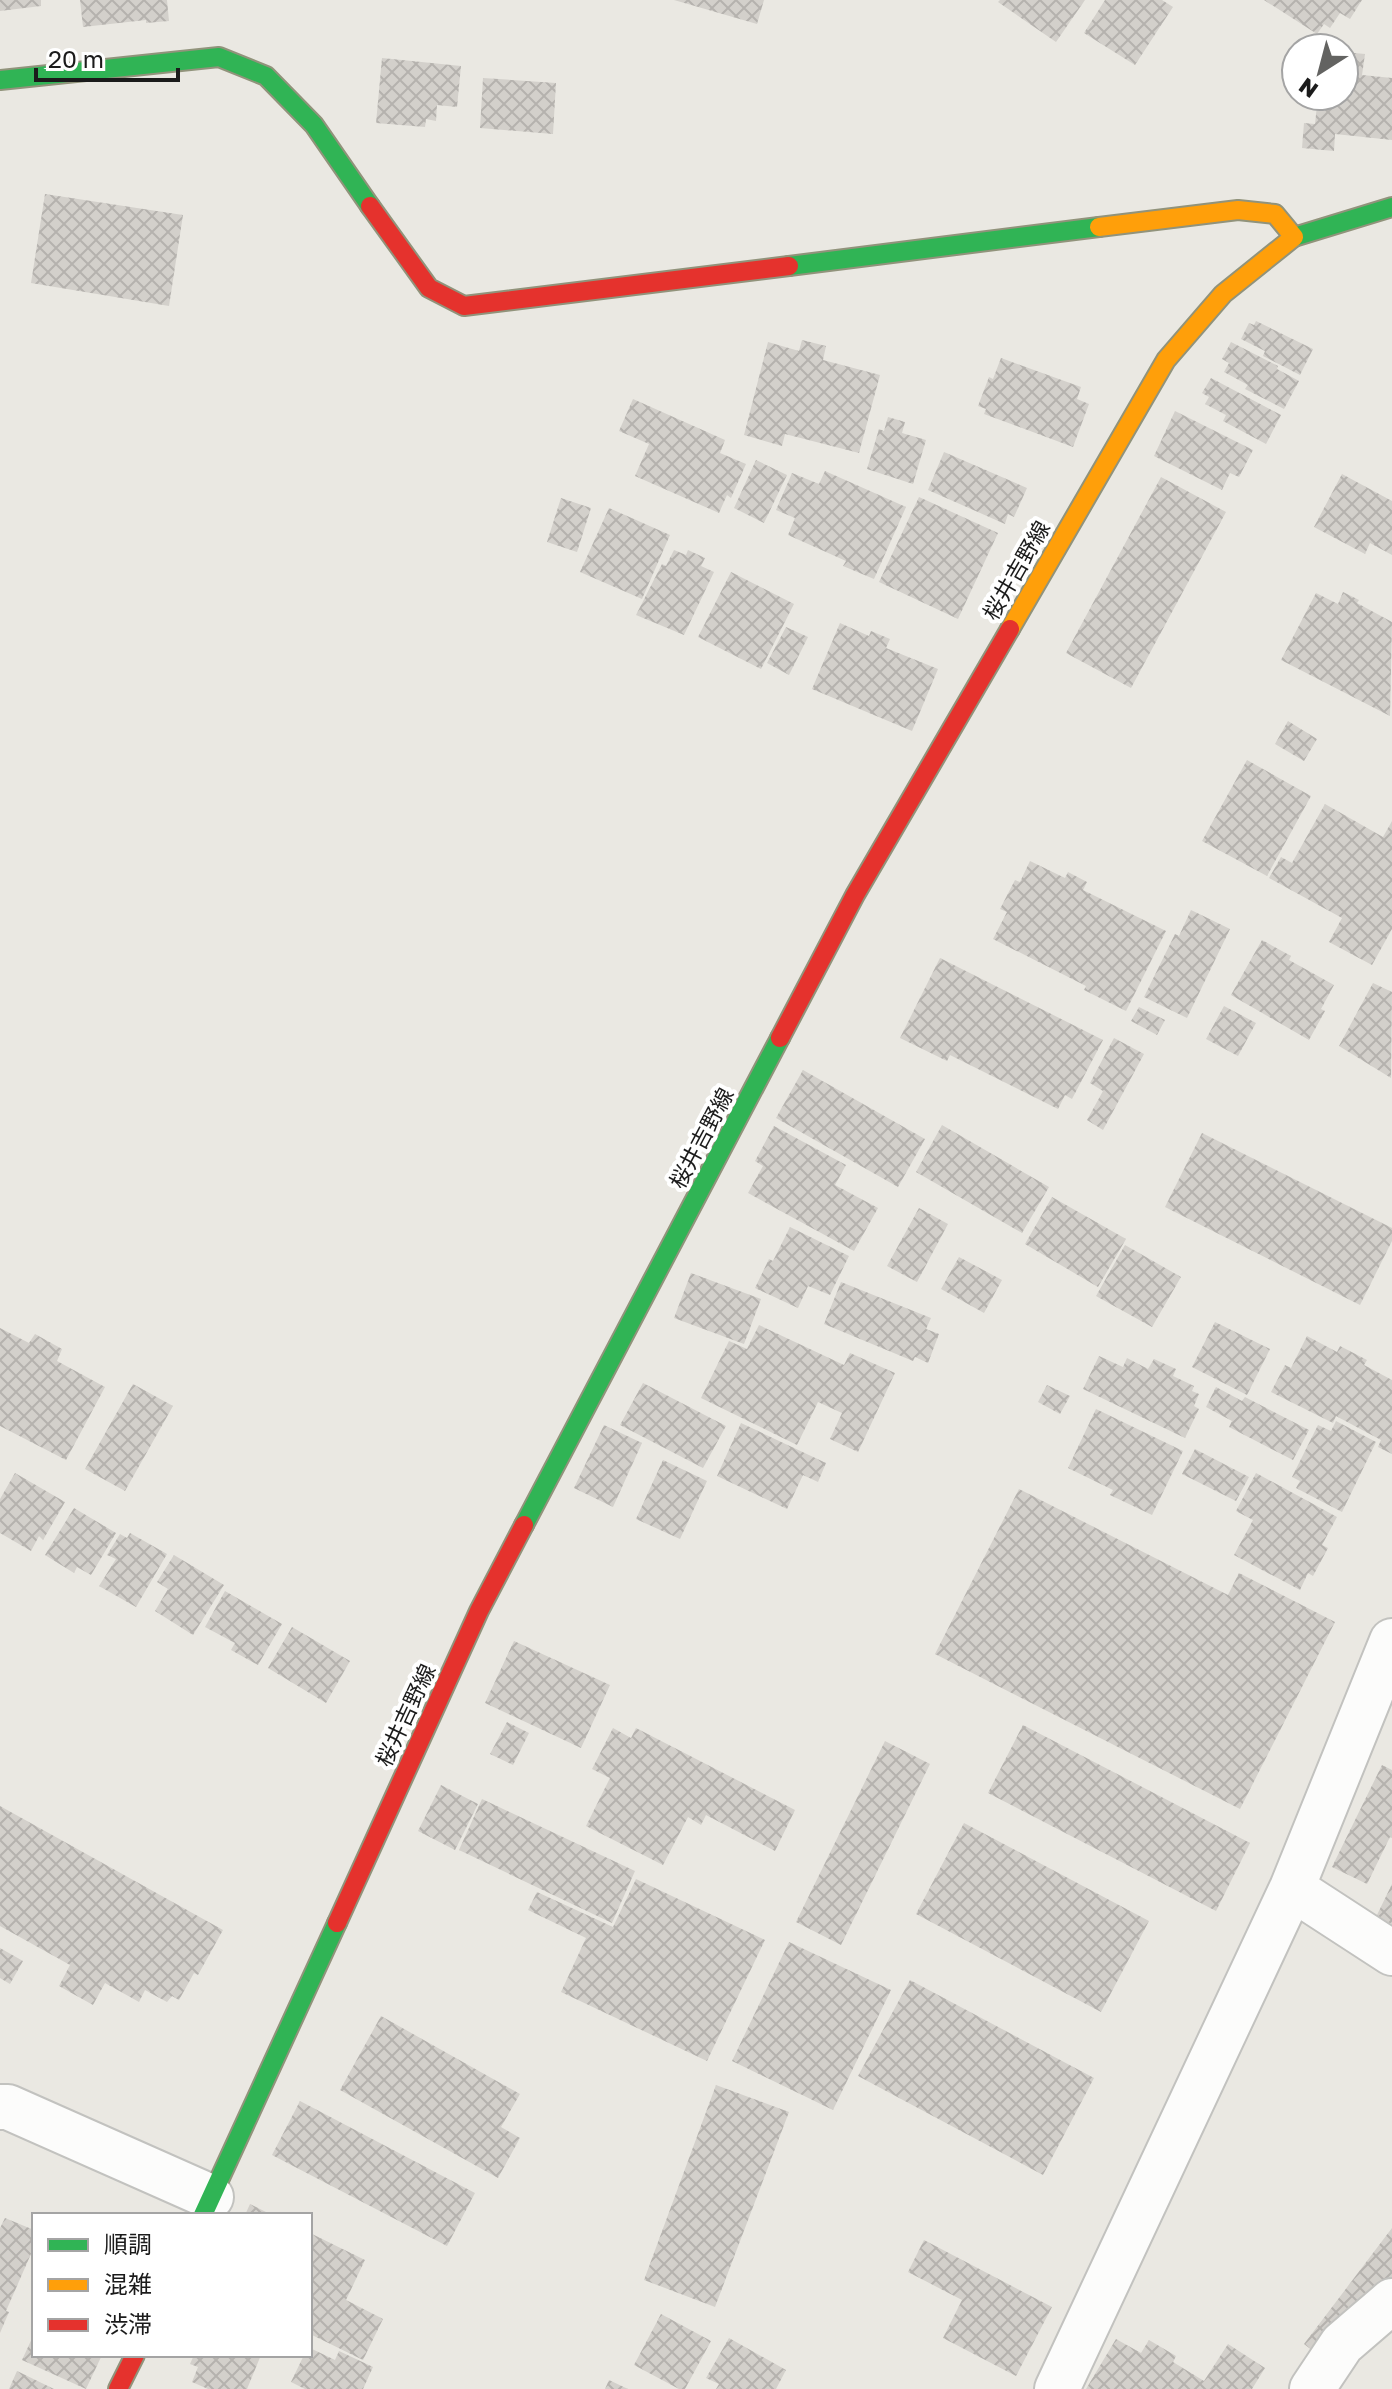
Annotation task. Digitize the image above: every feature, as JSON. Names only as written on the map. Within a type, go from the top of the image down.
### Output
[{"type":"main road","points":[[0,80],[219,57],[266,76],[314,125],[429,288],[464,306],[1238,210],[1275,214],[1294,237]]},
{"type":"main road","name":"桜井吉野線","points":[[207,2206],[479,1611],[855,895],[1166,360],[1223,294],[1294,237],[1392,207]]},
{"type":"main road","points":[[118,2389],[134,2357]]},
{"type":"street","points":[[1057,2389],[1292,1888],[1392,1641]]},
{"type":"street","points":[[1292,1888],[1392,1953]]},
{"type":"street","points":[[0,2107],[8,2107],[207,2206]]},
{"type":"street","points":[[1312,2389],[1342,2344],[1392,2301]]},
{"type":"building","points":[[0,0],[41,0],[41,6],[0,11]]},
{"type":"building","points":[[80,0],[167,0],[169,21],[146,23],[146,20],[83,27]]},
{"type":"building","points":[[674,0],[764,0],[757,24]]},
{"type":"building","points":[[1085,0],[1056,42],[998,2]]},
{"type":"building","points":[[1105,0],[1162,0],[1173,7],[1135,65],[1084,33]]},
{"type":"building","points":[[1264,0],[1362,0],[1350,19],[1340,13],[1330,28],[1324,24],[1318,32]]},
{"type":"building","points":[[1360,54],[1365,54],[1362,75],[1392,78],[1392,140],[1335,134],[1334,151],[1302,148],[1304,123],[1315,124],[1316,112],[1360,112]]},
{"type":"building","points":[[382,58],[461,66],[457,107],[437,105],[436,121],[426,119],[425,127],[376,123]]},
{"type":"building","points":[[483,78],[556,83],[553,134],[480,128]]},
{"type":"building","points":[[45,194],[183,215],[169,306],[31,283]]},
{"type":"building","points":[[1256,321],[1313,349],[1300,375],[1263,356],[1265,351],[1241,339],[1249,323],[1254,325]]},
{"type":"building","points":[[802,340],[826,346],[823,360],[880,375],[859,453],[785,434],[782,446],[744,435],[768,342],[799,351]]},
{"type":"building","points":[[1231,342],[1278,366],[1277,369],[1299,381],[1284,409],[1245,389],[1248,385],[1224,372],[1229,363],[1222,359]]},
{"type":"building","points":[[1001,358],[1081,387],[1077,399],[1089,404],[1073,447],[984,414],[986,409],[978,406],[989,377],[993,379]]},
{"type":"building","points":[[1211,378],[1281,415],[1266,444],[1223,421],[1226,415],[1205,404],[1209,397],[1202,393]]},
{"type":"building","points":[[633,399],[725,440],[720,453],[746,464],[731,498],[727,495],[719,513],[635,476],[649,444],[619,431]]},
{"type":"building","points":[[1175,411],[1253,450],[1239,477],[1230,473],[1222,490],[1154,456]]},
{"type":"building","points":[[888,417],[905,422],[902,433],[926,440],[913,484],[867,469],[879,429],[884,431]]},
{"type":"building","points":[[944,452],[1027,488],[1014,517],[1008,514],[1005,524],[928,490]]},
{"type":"building","points":[[756,460],[787,475],[764,523],[734,508]]},
{"type":"building","points":[[825,471],[906,507],[874,579],[843,566],[846,561],[788,535],[795,518],[776,510],[792,473],[819,484]]},
{"type":"building","points":[[1342,474],[1392,501],[1392,555],[1370,543],[1365,554],[1314,527]]},
{"type":"building","points":[[1161,477],[1226,512],[1131,688],[1066,653]]},
{"type":"building","points":[[919,497],[998,533],[958,619],[879,582]]},
{"type":"building","points":[[561,498],[591,508],[577,552],[547,542]]},
{"type":"building","points":[[609,508],[670,535],[642,599],[580,572]]},
{"type":"building","points":[[674,550],[686,555],[688,550],[705,558],[701,566],[714,572],[684,635],[636,615],[662,564],[666,566]]},
{"type":"building","points":[[731,572],[794,604],[761,669],[698,637]]},
{"type":"building","points":[[1343,592],[1392,622],[1390,716],[1281,660],[1316,593],[1338,604]]},
{"type":"building","points":[[840,623],[869,636],[871,631],[890,639],[886,648],[938,669],[912,731],[812,689]]},
{"type":"building","points":[[786,627],[808,637],[789,675],[767,663]]},
{"type":"building","points":[[1288,721],[1317,739],[1304,761],[1275,744]]},
{"type":"building","points":[[1247,760],[1311,796],[1267,876],[1202,841]]},
{"type":"building","points":[[1325,804],[1383,837],[1392,821],[1392,929],[1372,965],[1329,942],[1342,918],[1269,878],[1281,857],[1292,863]]},
{"type":"building","points":[[1030,861],[1065,878],[1068,872],[1087,882],[1083,890],[1166,931],[1126,1011],[1084,990],[1086,986],[993,939],[1007,912],[1000,909],[1015,880],[1020,882]]},
{"type":"building","points":[[1191,910],[1230,929],[1187,1018],[1144,997],[1175,934],[1179,936]]},
{"type":"building","points":[[1262,940],[1291,956],[1289,960],[1334,985],[1321,1009],[1325,1011],[1309,1040],[1231,995]]},
{"type":"building","points":[[940,958],[1103,1040],[1072,1099],[1065,1095],[1058,1109],[950,1055],[947,1061],[900,1038]]},
{"type":"building","points":[[1373,983],[1392,992],[1391,1078],[1339,1046]]},
{"type":"building","points":[[1224,1006],[1256,1023],[1238,1056],[1206,1039]]},
{"type":"building","points":[[1139,1007],[1165,1020],[1157,1035],[1131,1021]]},
{"type":"building","points":[[1114,1038],[1144,1054],[1103,1130],[1087,1120],[1103,1091],[1090,1083]]},
{"type":"building","points":[[803,1070],[925,1139],[898,1187],[776,1118]]},
{"type":"building","points":[[942,1125],[1049,1187],[1022,1233],[916,1172]]},
{"type":"building","points":[[774,1126],[846,1165],[835,1185],[878,1208],[854,1251],[748,1193],[763,1166],[755,1161]]},
{"type":"building","points":[[1202,1133],[1392,1228],[1392,1241],[1360,1305],[1165,1207]]},
{"type":"building","points":[[1052,1197],[1126,1239],[1098,1287],[1025,1244]]},
{"type":"building","points":[[919,1208],[948,1224],[917,1282],[887,1266]]},
{"type":"building","points":[[790,1227],[849,1256],[830,1295],[808,1286],[798,1308],[755,1288]]},
{"type":"building","points":[[1125,1245],[1181,1277],[1152,1327],[1096,1296]]},
{"type":"building","points":[[959,1257],[1002,1280],[984,1313],[941,1289]]},
{"type":"building","points":[[691,1273],[761,1299],[744,1344],[674,1318]]},
{"type":"building","points":[[841,1282],[931,1318],[926,1329],[939,1334],[928,1363],[915,1357],[913,1361],[824,1324]]},
{"type":"building","points":[[1215,1322],[1270,1349],[1247,1395],[1192,1367]]},
{"type":"building","points":[[759,1325],[844,1365],[850,1353],[895,1373],[858,1452],[830,1439],[842,1413],[818,1402],[797,1445],[701,1398],[729,1341],[747,1349]]},
{"type":"building","points":[[0,1328],[29,1343],[35,1334],[62,1349],[57,1361],[105,1387],[66,1460],[0,1426]]},
{"type":"building","points":[[1307,1336],[1337,1352],[1340,1346],[1367,1360],[1364,1365],[1392,1380],[1392,1454],[1378,1447],[1381,1440],[1336,1416],[1333,1423],[1271,1392],[1285,1365],[1291,1368]]},
{"type":"building","points":[[1099,1356],[1123,1367],[1127,1358],[1148,1369],[1154,1359],[1176,1369],[1173,1376],[1194,1386],[1192,1391],[1199,1394],[1194,1406],[1199,1409],[1185,1438],[1083,1389]]},
{"type":"building","points":[[643,1383],[726,1426],[703,1468],[620,1425]]},
{"type":"building","points":[[133,1384],[173,1406],[125,1491],[85,1469]]},
{"type":"building","points":[[1047,1385],[1070,1396],[1060,1414],[1038,1402]]},
{"type":"building","points":[[1216,1387],[1242,1401],[1245,1397],[1309,1430],[1293,1460],[1229,1427],[1232,1421],[1206,1407]]},
{"type":"building","points":[[1096,1409],[1183,1451],[1152,1515],[1110,1495],[1113,1490],[1068,1468]]},
{"type":"building","points":[[1336,1421],[1376,1442],[1342,1512],[1296,1488],[1300,1481],[1292,1477],[1318,1425],[1331,1431]]},
{"type":"building","points":[[741,1423],[826,1463],[818,1482],[803,1475],[787,1509],[717,1476]]},
{"type":"building","points":[[604,1425],[642,1443],[613,1507],[574,1488]]},
{"type":"building","points":[[1195,1449],[1249,1477],[1236,1501],[1182,1474]]},
{"type":"building","points":[[663,1460],[707,1481],[680,1539],[636,1519]]},
{"type":"building","points":[[15,1473],[65,1502],[43,1540],[39,1536],[31,1551],[0,1533],[0,1499]]},
{"type":"building","points":[[1256,1473],[1337,1517],[1322,1545],[1328,1548],[1313,1576],[1308,1573],[1300,1590],[1234,1555],[1253,1520],[1236,1511]]},
{"type":"building","points":[[1019,1489],[1228,1595],[1239,1573],[1335,1622],[1240,1809],[935,1654]]},
{"type":"building","points":[[74,1508],[116,1533],[91,1575],[77,1567],[74,1573],[45,1555]]},
{"type":"building","points":[[130,1533],[167,1554],[136,1607],[99,1586],[116,1559],[107,1555],[120,1534],[127,1538]]},
{"type":"building","points":[[174,1555],[224,1585],[193,1635],[155,1611],[168,1589],[157,1582]]},
{"type":"building","points":[[225,1591],[282,1624],[258,1665],[231,1650],[235,1643],[205,1627]]},
{"type":"building","points":[[292,1627],[350,1661],[326,1703],[268,1668]]},
{"type":"building","points":[[514,1641],[610,1685],[581,1748],[485,1703]]},
{"type":"building","points":[[507,1722],[529,1733],[513,1765],[490,1754]]},
{"type":"building","points":[[1023,1725],[1250,1843],[1216,1911],[988,1793]]},
{"type":"building","points":[[613,1728],[631,1738],[636,1728],[795,1810],[775,1851],[706,1815],[701,1825],[688,1817],[663,1865],[586,1826],[610,1778],[592,1769]]},
{"type":"building","points":[[885,1741],[930,1764],[841,1945],[796,1922]]},
{"type":"building","points":[[1382,1765],[1392,1770],[1392,1838],[1367,1884],[1332,1867]]},
{"type":"building","points":[[441,1785],[478,1804],[455,1850],[418,1831]]},
{"type":"building","points":[[482,1799],[635,1871],[612,1923],[459,1850]]},
{"type":"building","points":[[0,1806],[223,1930],[198,1975],[194,1973],[179,2000],[172,1996],[167,2002],[145,1990],[139,2002],[105,1983],[93,2005],[59,1986],[70,1965],[0,1926]]},
{"type":"building","points":[[964,1823],[1149,1921],[1101,2012],[916,1914]]},
{"type":"building","points":[[636,1879],[765,1940],[707,2061],[561,1992],[586,1938],[528,1910],[537,1892],[613,1927]]},
{"type":"building","points":[[1392,1884],[1392,1924],[1376,1917]]},
{"type":"building","points":[[789,1942],[891,1990],[833,2110],[732,2061]]},
{"type":"building","points":[[0,1948],[23,1961],[10,1984],[0,1978]]},
{"type":"building","points":[[910,1980],[1094,2078],[1043,2175],[858,2076]]},
{"type":"building","points":[[381,2016],[520,2094],[501,2127],[520,2138],[498,2178],[340,2090]]},
{"type":"building","points":[[716,2085],[789,2112],[715,2307],[644,2280]]},
{"type":"building","points":[[300,2101],[475,2193],[447,2246],[272,2155]]},
{"type":"building","points":[[250,2204],[268,2213],[246,2213]]},
{"type":"building","points":[[5,2218],[32,2229],[32,2252],[6,2311],[9,2312],[0,2333],[0,2228]]},
{"type":"building","points":[[1392,2228],[1392,2279],[1366,2304],[1359,2298],[1317,2354],[1304,2344]]},
{"type":"building","points":[[312,2234],[365,2260],[346,2300],[383,2319],[363,2360],[312,2335]]},
{"type":"building","points":[[924,2240],[1052,2307],[1016,2376],[943,2338],[962,2300],[908,2272]]},
{"type":"building","points":[[661,2314],[711,2341],[685,2389],[679,2389],[634,2365]]},
{"type":"building","points":[[32,2338],[32,2357],[101,2357],[86,2389],[22,2360]]},
{"type":"building","points":[[729,2338],[786,2370],[776,2389],[716,2389],[719,2384],[706,2378]]},
{"type":"building","points":[[1116,2339],[1141,2353],[1149,2340],[1176,2356],[1173,2362],[1204,2381],[1228,2344],[1265,2368],[1252,2389],[1086,2389]]},
{"type":"building","points":[[312,2349],[335,2360],[339,2351],[373,2367],[363,2389],[305,2389],[291,2382],[303,2357],[312,2357]]},
{"type":"building","points":[[193,2357],[260,2357],[247,2389],[208,2389],[192,2382],[198,2367],[190,2364]]},
{"type":"building","points":[[17,2371],[54,2389],[9,2389]]},
{"type":"building","points":[[609,2380],[628,2389],[605,2389]]},
{"type":"traffic: fast","points":[[0,80],[219,57],[266,76],[314,125],[370,206]]},
{"type":"traffic: fast","points":[[1294,237],[1392,207]]},
{"type":"traffic: fast","points":[[789,266],[1099,227]]},
{"type":"traffic: fast","points":[[524,1525],[780,1038]]},
{"type":"traffic: fast","points":[[204,2213],[337,1923]]},
{"type":"traffic: slow","points":[[1099,227],[1238,210],[1275,214],[1294,237]]},
{"type":"traffic: slow","points":[[1010,629],[1166,360],[1223,294],[1294,237]]},
{"type":"traffic: jam","points":[[370,206],[429,288],[464,306],[789,266]]},
{"type":"traffic: jam","points":[[780,1038],[855,895],[1010,629]]},
{"type":"traffic: jam","points":[[337,1923],[479,1611],[524,1525]]},
{"type":"traffic: jam","points":[[118,2389],[134,2357]]}]
